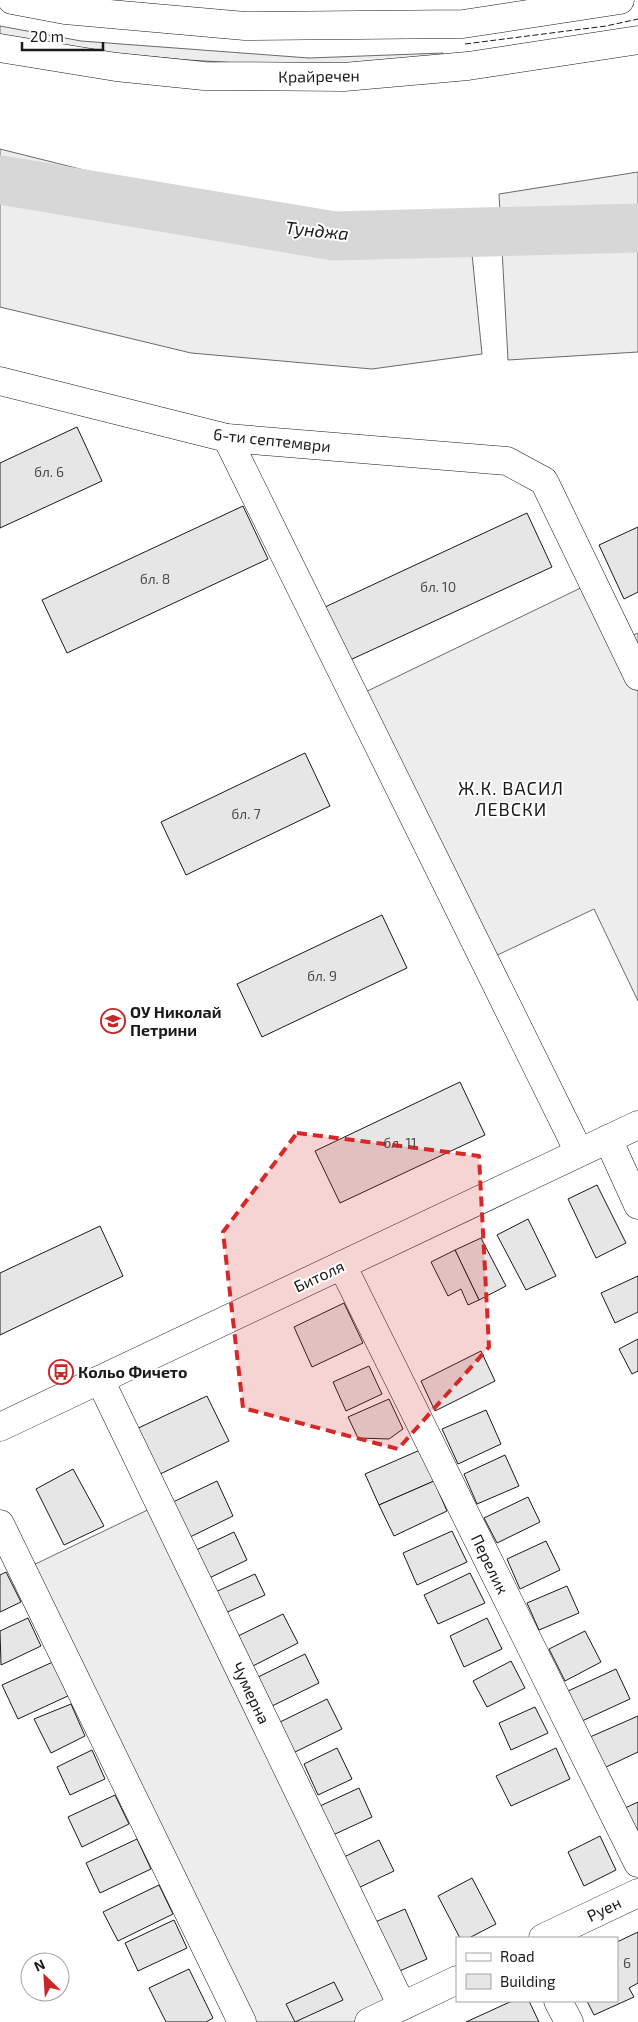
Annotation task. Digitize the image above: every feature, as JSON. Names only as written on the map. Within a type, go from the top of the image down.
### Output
[{"type":"street","points":[[12,0],[65,10],[245,26],[463,24],[620,0]]},
{"type":"street","name":"Крайречен","points":[[0,48],[116,67],[204,76],[344,77],[468,66],[638,40]]},
{"type":"street","name":"6-ти септември","points":[[0,381],[227,438],[506,461],[544,481],[638,676]]},
{"type":"street","points":[[227,438],[580,1152]]},
{"type":"street","name":"Битоля","points":[[0,1427],[638,1125]]},
{"type":"street","points":[[608,1139],[638,1205]]},
{"type":"street","name":"Перелик","points":[[342,1265],[638,1864]]},
{"type":"street","name":"Чумерна","points":[[100,1380],[402,2006]]},
{"type":"street","points":[[0,1524],[242,2022]]},
{"type":"street","name":"Руен","points":[[545,1937],[638,1893]]},
{"type":"street","points":[[369,2022],[456,1980]]},
{"type":"street","points":[[559,2002],[569,2022]]},
{"type":"highlighted area","points":[[297,1133],[479,1156],[489,1347],[398,1449],[243,1408],[223,1232]]},
{"type":"shaded area","points":[[0,26],[81,41],[309,58],[443,53],[444,63],[310,67],[187,60],[80,50],[0,38]]},
{"type":"shaded area","points":[[0,149],[156,188],[328,214],[468,214],[482,354],[372,369],[191,353],[0,307]]},
{"type":"shaded area","points":[[638,172],[638,352],[508,360],[499,194]]},
{"type":"shaded area","points":[[593,582],[621,640],[638,633],[638,1001],[594,909],[485,961],[355,697]]},
{"type":"shaded area","points":[[160,1504],[402,2006],[369,2022],[242,2022],[23,1570]]},
{"type":"building","points":[[77,427],[102,481],[0,528],[0,463]]},
{"type":"building","points":[[243,506],[268,559],[67,653],[42,600]]},
{"type":"building","points":[[527,513],[552,567],[350,660],[325,607]]},
{"type":"building","points":[[638,527],[638,592],[624,599],[599,545]]},
{"type":"building","points":[[305,753],[330,806],[186,875],[161,822]]},
{"type":"building","points":[[382,915],[407,968],[262,1037],[237,984]]},
{"type":"building","points":[[460,1082],[485,1135],[340,1203],[315,1151]]},
{"type":"building","points":[[597,1185],[626,1243],[596,1258],[568,1199]]},
{"type":"building","points":[[528,1219],[556,1276],[526,1290],[497,1235]]},
{"type":"building","points":[[100,1226],[123,1276],[0,1335],[0,1273]]},
{"type":"building","points":[[481,1238],[506,1286],[479,1300],[455,1250]]},
{"type":"building","points":[[455,1250],[479,1300],[468,1305],[461,1289],[448,1296],[431,1262]]},
{"type":"building","points":[[638,1276],[638,1312],[615,1323],[601,1293]]},
{"type":"building","points":[[344,1303],[363,1343],[312,1367],[294,1327]]},
{"type":"building","points":[[638,1339],[638,1371],[632,1374],[619,1349]]},
{"type":"building","points":[[481,1351],[495,1381],[435,1411],[421,1381]]},
{"type":"building","points":[[369,1366],[382,1394],[346,1411],[333,1382]]},
{"type":"building","points":[[207,1396],[229,1441],[156,1476],[134,1430]]},
{"type":"building","points":[[389,1399],[403,1429],[389,1439],[358,1438],[348,1417]]},
{"type":"building","points":[[486,1410],[501,1444],[458,1464],[442,1429]]},
{"type":"building","points":[[420,1450],[434,1481],[379,1505],[365,1474]]},
{"type":"building","points":[[505,1455],[519,1486],[477,1504],[464,1474]]},
{"type":"building","points":[[73,1469],[104,1526],[64,1545],[36,1489]]},
{"type":"building","points":[[217,1481],[233,1516],[188,1538],[171,1503]]},
{"type":"building","points":[[434,1481],[447,1511],[394,1536],[379,1505]]},
{"type":"building","points":[[528,1497],[540,1522],[497,1543],[484,1518]]},
{"type":"building","points":[[452,1531],[467,1562],[417,1585],[403,1553]]},
{"type":"building","points":[[234,1532],[247,1560],[205,1580],[192,1552]]},
{"type":"building","points":[[546,1541],[560,1570],[520,1589],[507,1559]]},
{"type":"building","points":[[6,1572],[21,1602],[0,1612],[0,1575]]},
{"type":"building","points":[[470,1573],[485,1603],[438,1624],[424,1595]]},
{"type":"building","points":[[255,1574],[265,1595],[221,1615],[211,1594]]},
{"type":"building","points":[[567,1586],[579,1613],[539,1630],[527,1603]]},
{"type":"building","points":[[283,1614],[298,1643],[249,1668],[234,1638]]},
{"type":"building","points":[[28,1618],[41,1646],[1,1665],[0,1631]]},
{"type":"building","points":[[487,1618],[502,1649],[464,1667],[450,1636]]},
{"type":"building","points":[[585,1631],[601,1662],[565,1681],[549,1649]]},
{"type":"building","points":[[305,1654],[319,1683],[268,1708],[254,1679]]},
{"type":"building","points":[[55,1661],[70,1695],[18,1719],[2,1685]]},
{"type":"building","points":[[511,1661],[525,1688],[487,1707],[473,1681]]},
{"type":"building","points":[[616,1669],[630,1699],[582,1721],[568,1691]]},
{"type":"building","points":[[327,1699],[342,1729],[293,1753],[278,1723]]},
{"type":"building","points":[[71,1704],[85,1736],[51,1753],[34,1719]]},
{"type":"building","points":[[535,1707],[548,1733],[511,1750],[499,1723]]},
{"type":"building","points":[[638,1716],[638,1752],[604,1768],[590,1737]]},
{"type":"building","points":[[337,1748],[352,1779],[318,1795],[304,1764]]},
{"type":"building","points":[[556,1748],[570,1779],[511,1806],[496,1776]]},
{"type":"building","points":[[92,1750],[105,1779],[70,1795],[57,1767]]},
{"type":"building","points":[[359,1788],[372,1817],[333,1835],[320,1806]]},
{"type":"building","points":[[115,1795],[129,1824],[82,1847],[68,1817]]},
{"type":"building","points":[[638,1802],[638,1837],[625,1808]]},
{"type":"building","points":[[600,1836],[616,1870],[584,1886],[568,1852]]},
{"type":"building","points":[[137,1839],[151,1869],[100,1893],[86,1863]]},
{"type":"building","points":[[379,1840],[394,1871],[356,1889],[342,1858]]},
{"type":"building","points":[[472,1878],[496,1924],[471,1937],[459,1937],[438,1896]]},
{"type":"building","points":[[159,1885],[173,1914],[118,1941],[103,1912]]},
{"type":"building","points":[[405,1909],[427,1959],[395,1973],[373,1923]]},
{"type":"building","points":[[174,1920],[187,1948],[138,1971],[125,1943]]},
{"type":"building","points":[[638,1932],[638,1983],[629,1988],[634,1997],[594,2015],[588,2002],[618,2002],[618,1942]]},
{"type":"building","points":[[189,1969],[213,2018],[206,2022],[166,2022],[149,1988]]},
{"type":"building","points":[[334,1982],[343,2000],[295,2022],[286,2004]]},
{"type":"building","points":[[510,2002],[529,2002],[539,2022],[466,2022]]},
{"type":"waterway","name":"Тунджа","points":[[0,180],[334,236],[638,228]]},
{"type":"fence","points":[[465,44],[606,26],[638,19]]},
{"type":"place","name":"ОУ Николай Петрини","points":[[113,1021]]},
{"type":"place","name":"Кольо Фичето","points":[[61,1372]]},
{"type":"district","name":"Ж.К. ВАСИЛ ЛЕВСКИ","points":[[511,800]]}]
